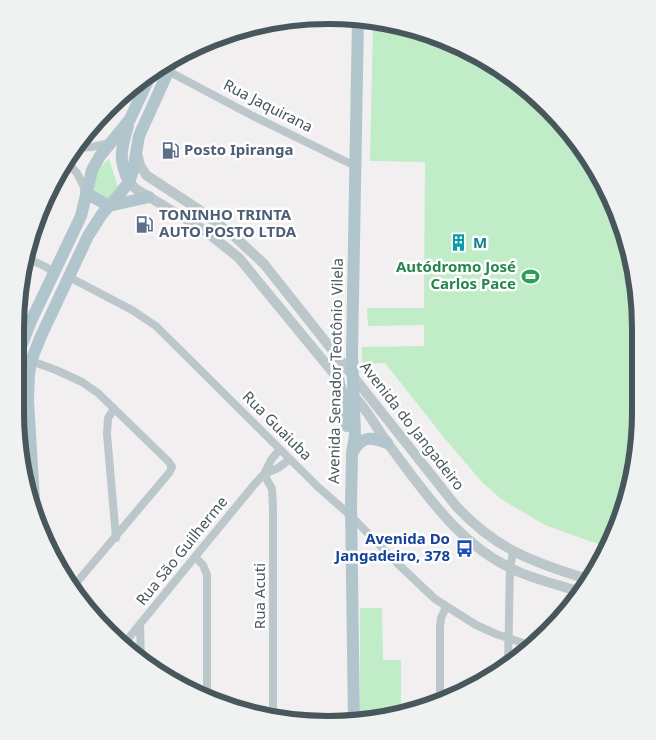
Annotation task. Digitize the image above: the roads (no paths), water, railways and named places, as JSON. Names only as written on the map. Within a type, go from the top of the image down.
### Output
[{"type":"main road","name":"Avenida Senador Teotônio Vilela","points":[[354,715],[351,516],[352,453],[355,435],[352,376],[358,25]]},
{"type":"main road","points":[[33,487],[28,400],[31,362],[41,336],[94,224],[129,182],[137,153],[139,136],[169,69]]},
{"type":"main road","points":[[129,182],[122,169],[122,144],[130,119],[146,85]]},
{"type":"main road","points":[[24,339],[81,216],[92,170],[100,156],[130,119]]},
{"type":"main road","points":[[86,190],[93,198],[109,206],[149,197]]},
{"type":"main road","points":[[337,378],[346,407],[352,453]]},
{"type":"main road","points":[[352,453],[356,446],[368,438],[375,438],[387,443]]},
{"type":"street","name":"Rua Jaquirana","points":[[171,68],[251,115],[355,166]]},
{"type":"street","points":[[84,148],[110,143]]},
{"type":"street","name":"Avenida do Jangadeiro","points":[[137,153],[140,165],[146,175],[198,209],[234,236],[264,264],[456,506],[481,531],[514,552],[536,562],[583,578]]},
{"type":"street","points":[[71,166],[77,173],[86,190]]},
{"type":"street","name":"Avenida do Jangadeiro","points":[[129,182],[136,189],[190,221],[239,258],[337,378],[364,408],[387,443],[444,518],[460,533],[510,568],[574,591]]},
{"type":"street","points":[[190,221],[198,209]]},
{"type":"street","points":[[32,260],[55,273]]},
{"type":"street","name":"Rua Guaiuba","points":[[69,277],[132,310],[156,326],[435,599],[476,624],[525,644]]},
{"type":"street","points":[[24,360],[56,370],[82,382],[98,393],[172,467],[116,538],[76,583]]},
{"type":"street","points":[[114,409],[108,418],[107,434],[116,538]]},
{"type":"street","name":"Rua São Guilherme","points":[[126,640],[264,474],[271,460],[280,449]]},
{"type":"street","name":"Rua São Guilherme","points":[[264,474],[278,468],[290,459]]},
{"type":"street","name":"Rua Acuti","points":[[264,474],[272,489],[273,509],[274,711]]},
{"type":"street","points":[[508,657],[510,568],[514,552]]},
{"type":"street","points":[[195,557],[203,565],[207,575],[207,691]]},
{"type":"street","points":[[440,695],[440,627],[441,618],[446,607]]},
{"type":"street","points":[[140,624],[141,651]]},
{"type":"place","name":"Posto Ipiranga","points":[[170,150]]},
{"type":"place","name":"TONINHO TRINTA AUTO POSTO LTDA","points":[[145,224]]},
{"type":"place","name":"M","points":[[459,243]]},
{"type":"place","name":"Autódromo José Carlos Pace","points":[[530,276]]},
{"type":"place","name":"Avenida Do Jangadeiro, 378","points":[[464,548]]}]
